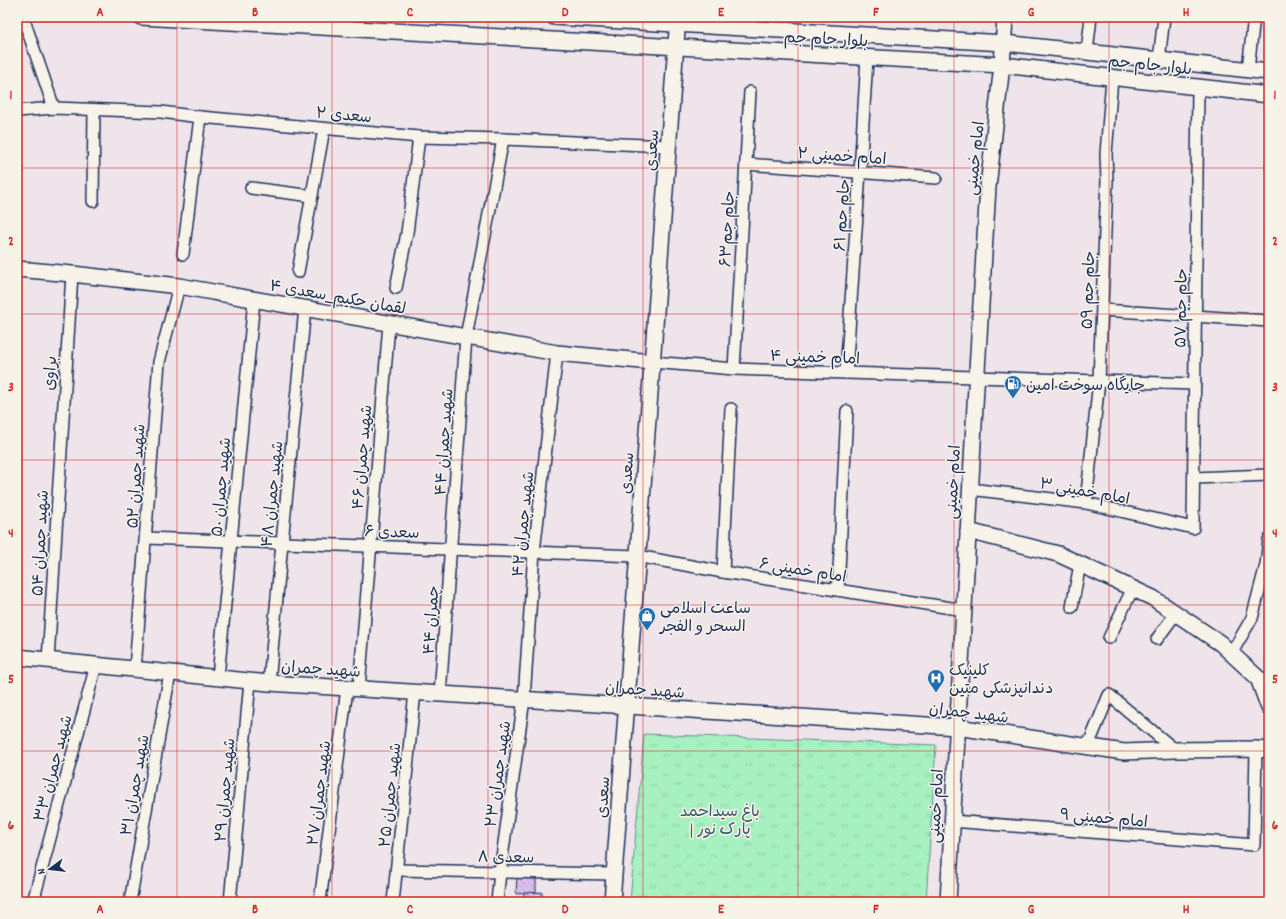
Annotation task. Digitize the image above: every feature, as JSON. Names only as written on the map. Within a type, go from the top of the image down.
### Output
[{"type":"main road","name":"بلوار جام جم","points":[[141,17],[1002,65],[1269,96]]},
{"type":"main road","name":"بلوار جام جم","points":[[554,17],[678,21],[1004,43],[1269,72]]},
{"type":"main road","points":[[1004,43],[1005,17]]},
{"type":"main road","name":"سعدی","points":[[612,902],[678,21]]},
{"type":"main road","name":"امام خمینی","points":[[948,902],[976,377],[988,187],[1004,43]]},
{"type":"main road","name":"لقمان حکیم_سعدی ۴","points":[[17,269],[178,286],[557,353],[652,362]]},
{"type":"main road","points":[[968,531],[1058,554],[1153,598],[1220,643],[1263,682],[1269,708]]},
{"type":"main road","name":"شهید چمران","points":[[17,657],[270,683],[957,727],[1124,752],[1263,749]]},
{"type":"street","points":[[23,17],[54,108]]},
{"type":"street","points":[[1087,52],[1090,17]]},
{"type":"street","points":[[1159,60],[1164,17]]},
{"type":"street","points":[[1248,69],[1254,17]]},
{"type":"street","name":"جام جم ۶۱","points":[[846,374],[867,58]]},
{"type":"street","name":"جام جم ۵۹","points":[[1086,503],[1099,381],[1107,181],[1106,154],[1112,78]]},
{"type":"street","name":"جام جم ۵۷","points":[[1193,528],[1198,88]]},
{"type":"street","name":"جام جم۶۳","points":[[734,369],[750,92]]},
{"type":"street","name":"سعدی ۲","points":[[17,111],[54,108],[161,112],[419,137],[669,146]]},
{"type":"street","points":[[92,201],[94,110]]},
{"type":"street","points":[[183,254],[200,116]]},
{"type":"street","points":[[298,272],[324,129]]},
{"type":"street","points":[[396,288],[407,233],[419,137]]},
{"type":"street","name":"شهید چمران ۴۴","points":[[451,549],[466,337],[503,139]]},
{"type":"street","name":"امام خمینی ۲","points":[[746,164],[936,178]]},
{"type":"street","points":[[251,188],[312,196]]},
{"type":"street","name":"براوی","points":[[59,475],[72,274]]},
{"type":"street","name":"شهید چمران ۵۲","points":[[135,669],[159,362],[178,286]]},
{"type":"street","name":"شهید چمران ۵۰","points":[[218,678],[254,300]]},
{"type":"street","name":"شهید چمران ۴۸","points":[[270,683],[305,308]]},
{"type":"street","points":[[1103,310],[1269,321]]},
{"type":"street","name":"شهید چمران ۴۶","points":[[353,688],[370,546],[389,324]]},
{"type":"street","name":"شهید چمران ۴۲","points":[[524,699],[534,552],[557,353]]},
{"type":"street","name":"امام خمینی ۴","points":[[652,362],[734,369],[846,374],[1195,384]]},
{"type":"street","points":[[723,572],[731,409]]},
{"type":"street","points":[[838,590],[847,411]]},
{"type":"street","name":"شهید چمران ۵۴","points":[[48,660],[59,475]]},
{"type":"street","points":[[1194,478],[1269,475]]},
{"type":"street","name":"امام خمینی ۳","points":[[970,489],[1086,503],[1193,528]]},
{"type":"street","name":"سعدی ۶","points":[[146,538],[637,556]]},
{"type":"street","points":[[1231,654],[1252,618],[1266,565],[1269,540]]},
{"type":"street","name":"چمران ۴۴","points":[[440,694],[451,549]]},
{"type":"street","name":"امام خمینی ۶","points":[[637,556],[723,572],[964,610]]},
{"type":"street","points":[[1072,607],[1080,564]]},
{"type":"street","points":[[1109,638],[1133,588]]},
{"type":"street","points":[[1157,639],[1176,613]]},
{"type":"street","name":"شهید چمران ۳۳","points":[[33,902],[96,665]]},
{"type":"street","name":"شهید چمران ۳۱","points":[[130,902],[170,673]]},
{"type":"street","name":"شهید چمران ۲۹","points":[[230,902],[250,681]]},
{"type":"street","name":"شهید چمران ۲۷","points":[[320,902],[353,688]]},
{"type":"street","name":"شهید چمران ۲۵","points":[[393,902],[415,692]]},
{"type":"street","points":[[1088,746],[1109,695],[1175,750]]},
{"type":"street","name":"شهید چمران ۲۳","points":[[497,902],[524,699]]},
{"type":"street","name":"امام خمینی ۹","points":[[952,821],[1254,845],[1263,749]]},
{"type":"street","name":"سعدی ۸","points":[[397,870],[614,874]]},
{"type":"green space","name":"باغ سیداحمد | پارک نور","points":[[644,734],[936,745],[926,902],[630,902]]},
{"type":"building","points":[[517,876],[536,878],[536,893],[516,894]]},
{"type":"building","points":[[542,892],[542,900],[546,901],[545,902],[524,902],[524,893]]},
{"type":"place","name":"جایگاه سوخت امین","points":[[1013,399]]},
{"type":"place","name":"ساعت اسلامی السحر و الفجر","points":[[647,631]]},
{"type":"place","name":"کلینیک دندانپزشکی متین","points":[[936,693]]}]
